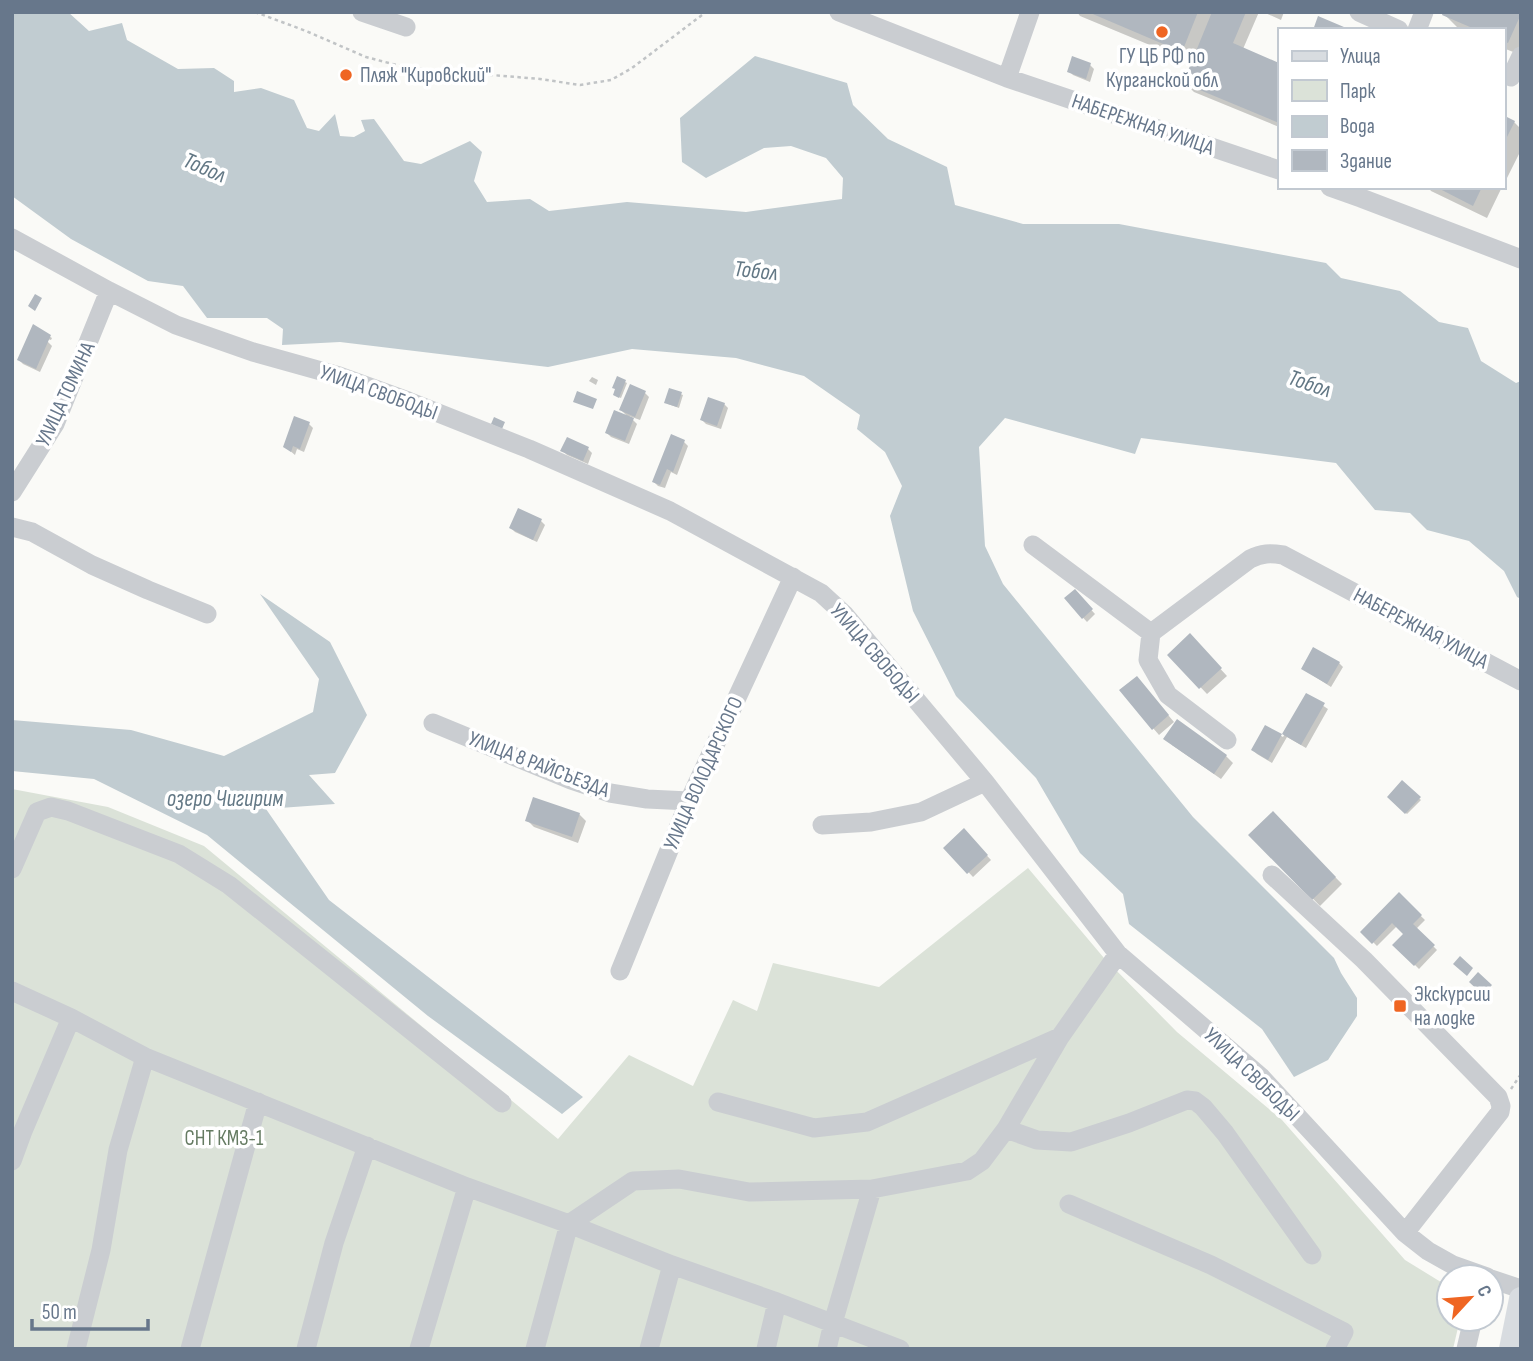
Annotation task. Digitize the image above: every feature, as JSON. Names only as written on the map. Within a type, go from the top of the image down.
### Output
[{"type":"main road","points":[[1511,1349],[1521,1298]]},
{"type":"street","points":[[362,12],[406,27]]},
{"type":"street","name":"НАБЕРЕЖНАЯ УЛИЦА","points":[[839,12],[1007,78],[1278,170]]},
{"type":"street","points":[[1007,78],[1030,12]]},
{"type":"street","points":[[1359,12],[1395,28]]},
{"type":"street","points":[[1512,78],[1521,56]]},
{"type":"street","points":[[1335,189],[1521,260]]},
{"type":"street","name":"УЛИЦА СВОБОДЫ","points":[[12,239],[176,326],[253,352],[340,376],[529,449],[670,511],[821,593],[845,615],[985,782],[1118,954],[1261,1077],[1405,1233],[1450,1263]]},
{"type":"street","name":"УЛИЦА ТОМИНА","points":[[12,492],[55,424],[109,291]]},
{"type":"street","points":[[12,527],[32,532],[92,565],[207,614]]},
{"type":"street","points":[[1033,545],[1151,633],[1148,660],[1168,695],[1227,740]]},
{"type":"street","name":"НАБЕРЕЖНАЯ УЛИЦА","points":[[1151,633],[1250,559],[1267,553],[1283,555],[1521,681]]},
{"type":"street","name":"УЛИЦА ВОЛОДАРСКОГО","points":[[620,971],[688,801],[793,576]]},
{"type":"street","name":"УЛИЦА 8 РАЙСЪЕЗДА","points":[[433,723],[571,780],[610,793],[688,801]]},
{"type":"street","points":[[822,825],[872,822],[921,812],[985,782]]},
{"type":"street","points":[[12,869],[37,812],[51,807],[68,811],[179,854],[229,885],[502,1103]]},
{"type":"street","points":[[1272,875],[1364,960],[1499,1097],[1500,1112],[1405,1233]]},
{"type":"street","points":[[535,1349],[569,1224],[633,1181],[679,1179],[749,1192],[872,1189],[967,1171],[982,1161],[1006,1129],[1060,1037],[1118,954]]},
{"type":"street","points":[[12,991],[145,1057],[467,1187],[900,1349]]},
{"type":"street","points":[[12,1161],[71,1018]]},
{"type":"street","points":[[718,1102],[814,1128],[867,1122],[1060,1037]]},
{"type":"street","points":[[76,1349],[101,1250],[118,1150],[145,1057]]},
{"type":"street","points":[[1006,1129],[1037,1140],[1071,1142],[1187,1100],[1195,1101],[1225,1133],[1312,1255]]},
{"type":"street","points":[[190,1349],[258,1102]]},
{"type":"street","points":[[306,1349],[334,1243],[367,1146]]},
{"type":"street","points":[[419,1349],[467,1187]]},
{"type":"street","points":[[827,1349],[872,1189]]},
{"type":"street","points":[[1069,1204],[1211,1265],[1344,1332],[1335,1349]]},
{"type":"street","points":[[649,1349],[672,1265]]},
{"type":"street","points":[[765,1349],[777,1302]]},
{"type":"path","points":[[254,12],[366,57],[408,68],[580,85],[611,80],[632,68],[706,12]]},
{"type":"green space","name":"СНТ КМЗ-1","points":[[12,789],[108,807],[204,846],[558,1139],[629,1055],[693,1086],[733,1000],[757,1011],[773,963],[879,987],[1028,868],[1104,958],[1177,1032],[1282,1120],[1405,1260],[1435,1278],[1435,1333],[1457,1333],[1453,1349],[12,1349]]},
{"type":"water","name":"Тобол","points":[[12,12],[68,12],[89,31],[122,23],[127,40],[178,69],[214,68],[234,81],[234,92],[261,88],[294,100],[307,128],[319,131],[335,114],[340,136],[354,137],[365,131],[361,120],[374,119],[404,161],[421,164],[470,141],[482,152],[474,181],[487,202],[530,199],[549,211],[627,202],[746,212],[842,199],[843,178],[826,158],[791,146],[764,148],[706,178],[682,162],[680,118],[755,56],[847,83],[853,105],[888,139],[947,167],[955,205],[1023,224],[1119,224],[1326,263],[1341,278],[1400,291],[1439,322],[1468,328],[1481,361],[1516,383],[1521,381],[1521,599],[1517,597],[1504,571],[1469,541],[1427,530],[1410,513],[1375,510],[1336,463],[1141,438],[1135,454],[1005,418],[979,447],[985,546],[1003,584],[1193,817],[1334,958],[1357,998],[1357,1016],[1328,1060],[1294,1077],[1262,1029],[1129,924],[1123,894],[1080,853],[1036,778],[956,696],[913,611],[890,516],[902,486],[885,452],[857,429],[860,415],[804,376],[736,358],[632,349],[548,367],[340,342],[282,345],[283,329],[267,318],[207,318],[183,286],[148,281],[71,239],[12,196]]},
{"type":"water","name":"озеро Чигирим","points":[[260,594],[330,642],[367,715],[335,773],[309,775],[335,804],[266,809],[329,900],[583,1097],[562,1114],[428,1016],[207,835],[94,779],[12,771],[12,720],[131,730],[224,756],[313,712],[319,679]]},
{"type":"building","name":"ГУ ЦБ РФ по Курганской обл","points":[[1088,12],[1198,12],[1182,52]]},
{"type":"building","points":[[1212,12],[1246,12],[1233,43],[1278,63],[1278,123],[1183,83]]},
{"type":"building","points":[[1443,12],[1521,12],[1508,43],[1505,42],[1505,28],[1472,28],[1442,15]]},
{"type":"building","points":[[1318,16],[1346,28],[1314,28]]},
{"type":"building","points":[[1072,56],[1091,63],[1086,79],[1067,72]]},
{"type":"building","points":[[1505,116],[1515,121],[1505,141]]},
{"type":"building","points":[[1440,189],[1481,189],[1473,206]]},
{"type":"building","points":[[35,294],[42,298],[35,311],[28,306]]},
{"type":"building","points":[[33,324],[51,335],[36,369],[17,360]]},
{"type":"building","points":[[617,376],[626,380],[619,398],[613,395],[615,389],[612,388]]},
{"type":"building","points":[[630,384],[646,391],[635,417],[619,410]]},
{"type":"building","points":[[669,388],[682,392],[677,407],[664,403]]},
{"type":"building","points":[[577,391],[597,399],[593,409],[573,402]]},
{"type":"building","points":[[708,397],[725,403],[717,426],[700,420]]},
{"type":"building","points":[[614,410],[634,418],[625,441],[605,433]]},
{"type":"building","points":[[294,416],[310,422],[300,449],[293,446],[291,452],[283,447]]},
{"type":"building","points":[[494,417],[505,422],[502,429],[491,424]]},
{"type":"building","points":[[671,434],[685,440],[673,472],[667,469],[660,485],[652,482]]},
{"type":"building","points":[[567,437],[589,447],[583,461],[560,451]]},
{"type":"building","points":[[518,508],[542,519],[533,540],[509,528]]},
{"type":"building","points":[[1075,589],[1093,609],[1082,619],[1064,598]]},
{"type":"building","points":[[1190,633],[1222,668],[1199,689],[1167,655]]},
{"type":"building","points":[[1313,647],[1340,662],[1327,684],[1301,669]]},
{"type":"building","points":[[1137,676],[1169,715],[1152,730],[1119,690]]},
{"type":"building","points":[[1306,693],[1325,703],[1301,745],[1282,734]]},
{"type":"building","points":[[1177,719],[1227,755],[1214,774],[1163,739]]},
{"type":"building","points":[[1265,725],[1282,734],[1268,760],[1251,750]]},
{"type":"building","points":[[1402,780],[1421,797],[1405,814],[1387,797]]},
{"type":"building","points":[[533,797],[580,813],[572,837],[525,821]]},
{"type":"building","points":[[1273,811],[1336,877],[1312,900],[1248,835]]},
{"type":"building","points":[[964,828],[988,855],[967,874],[943,848]]},
{"type":"building","points":[[1399,892],[1422,915],[1413,924],[1435,945],[1414,966],[1392,945],[1403,934],[1392,923],[1372,944],[1360,932]]},
{"type":"building","points":[[1460,956],[1473,968],[1467,976],[1453,964]]},
{"type":"building","points":[[1478,972],[1492,985],[1483,995],[1469,982]]},
{"type":"place","name":"ГУ ЦБ РФ по Курганской обл","points":[[1162,32]]},
{"type":"place","name":"Пляж \"Кировский\"","points":[[346,75]]},
{"type":"place","name":"Экскурсии на лодке","points":[[1400,1006]]}]
